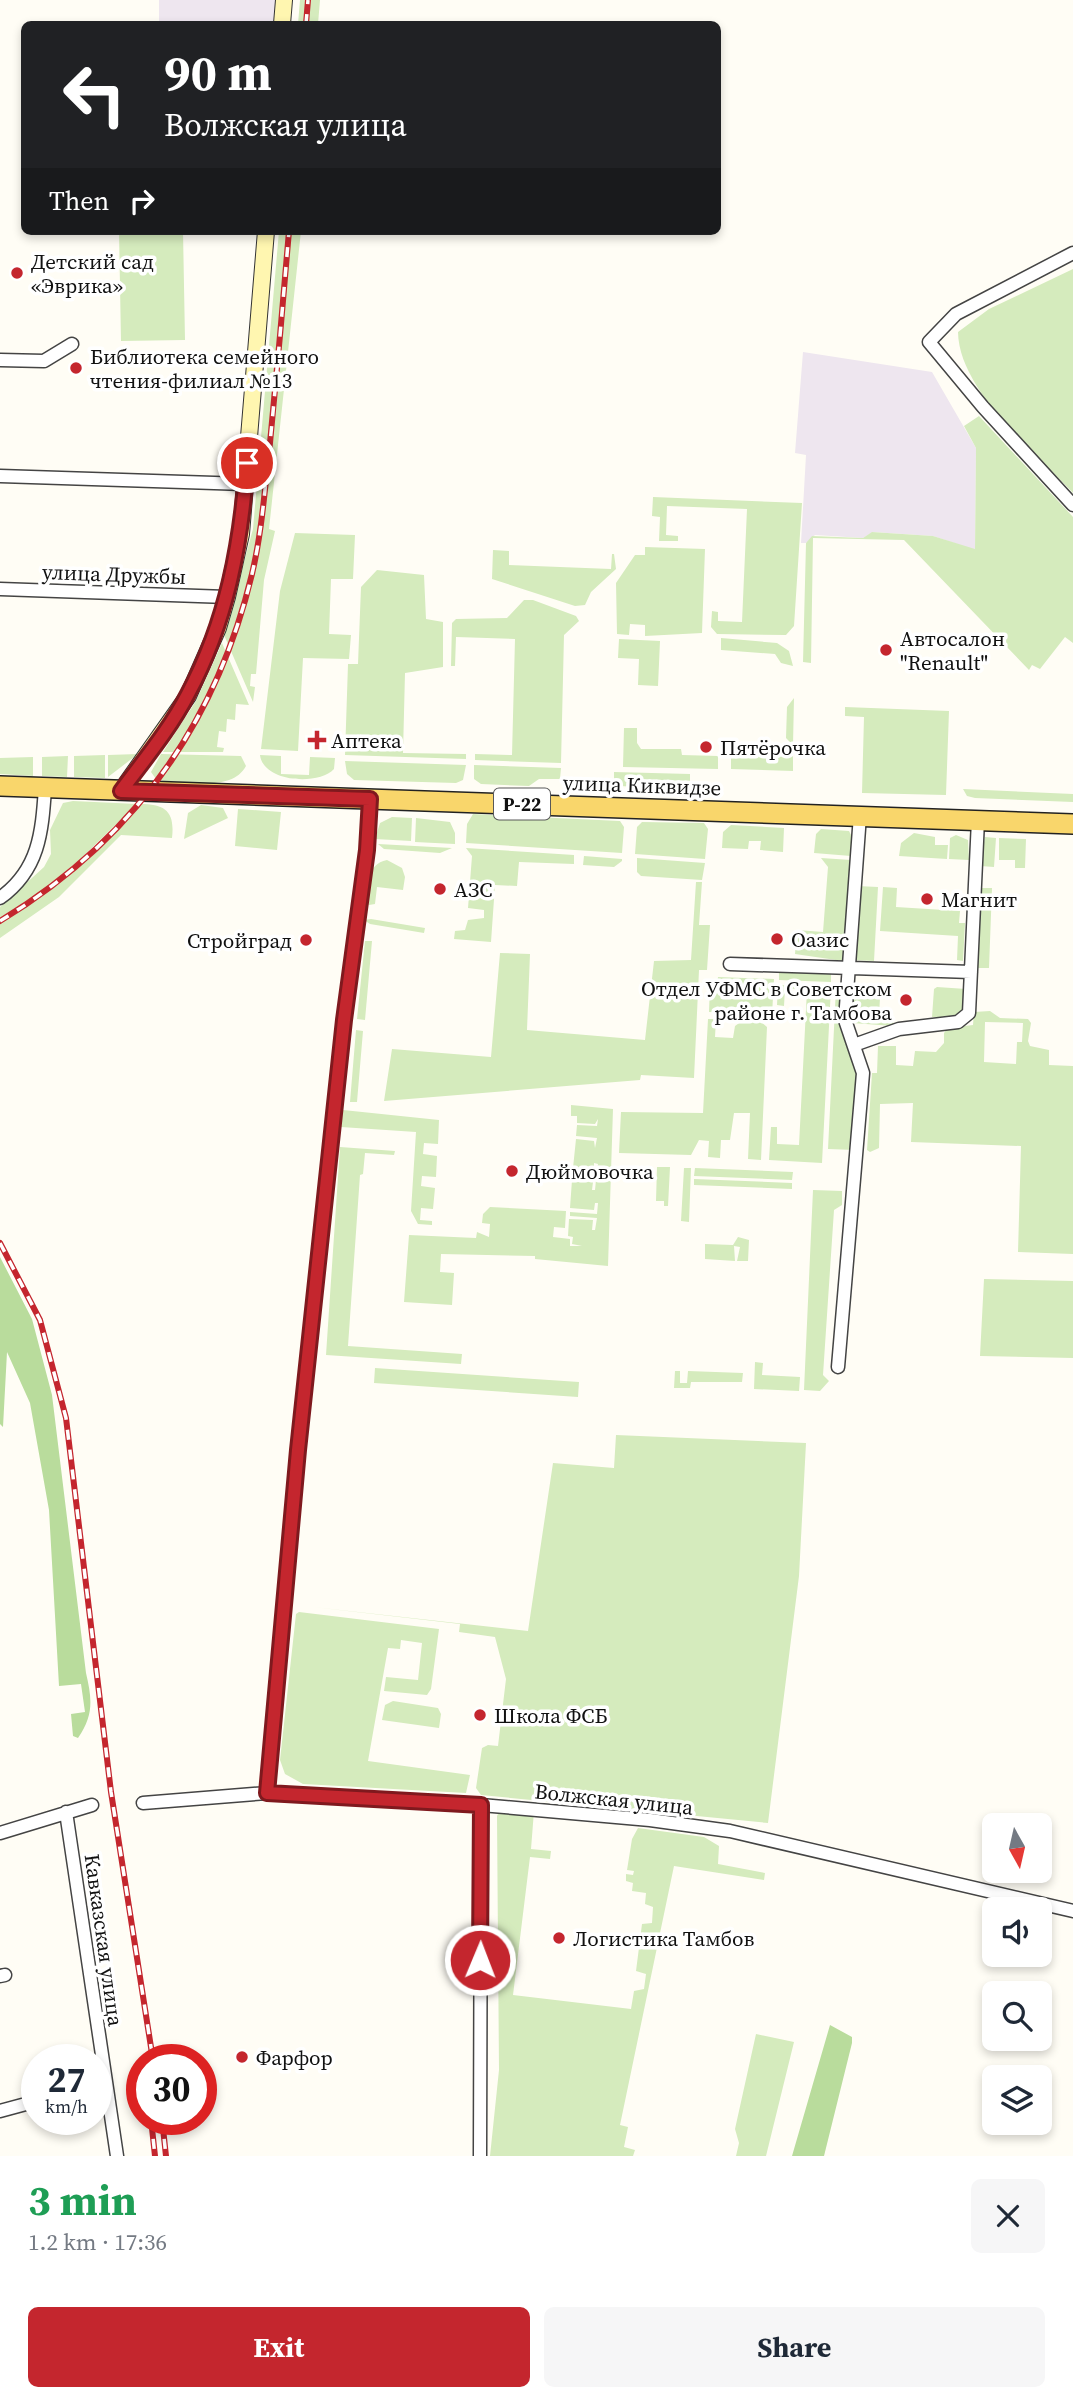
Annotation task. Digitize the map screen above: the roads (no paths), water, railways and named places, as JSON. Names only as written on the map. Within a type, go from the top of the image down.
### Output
[{"type":"main road","name":"улица Киквидзе","points":[[0,786],[1073,824]]},
{"type":"street","points":[[282,21],[284,0]]},
{"type":"street","points":[[121,791],[188,696],[218,628],[227,597],[241,534],[266,235]]},
{"type":"street","points":[[1073,253],[956,314],[929,342],[983,407],[1073,505]]},
{"type":"street","points":[[0,360],[44,361],[72,344]]},
{"type":"street","points":[[0,476],[245,484]]},
{"type":"street","name":"улица Дружбы","points":[[0,589],[227,597]]},
{"type":"street","points":[[0,898],[19,883],[34,859],[42,835],[45,788]]},
{"type":"street","points":[[267,1793],[298,1450],[344,1020],[367,850],[370,799]]},
{"type":"street","points":[[838,1367],[863,1073],[845,1020],[860,815]]},
{"type":"street","points":[[854,1045],[899,1029],[948,1024],[962,1019],[971,1009],[978,820]]},
{"type":"street","points":[[730,964],[867,971],[876,967],[971,972]]},
{"type":"street","name":"Волжская улица","points":[[143,1803],[267,1793],[481,1805],[650,1820],[730,1831],[1073,1912]]},
{"type":"street","points":[[0,1833],[92,1805]]},
{"type":"street","points":[[480,2156],[481,1805]]},
{"type":"street","name":"Кавказская улица","points":[[66,1812],[117,2156]]},
{"type":"street","points":[[0,2111],[21,2105]]},
{"type":"railway","points":[[306,21],[308,0]]},
{"type":"railway","points":[[0,921],[47,889],[90,854],[128,816],[162,774],[191,729],[216,680],[236,629],[258,542],[270,443],[289,235]]},
{"type":"railway","points":[[0,1243],[40,1320],[66,1418],[111,1792],[150,2044]]},
{"type":"railway","points":[[153,2135],[155,2156]]},
{"type":"railway","points":[[164,2135],[166,2156]]},
{"type":"place","name":"Детский сад «Эврика»","points":[[17,273]]},
{"type":"place","name":"Библиотека семейного чтения-филиал №13","points":[[76,368]]},
{"type":"place","name":"Автосалон \"Renault\"","points":[[886,650]]},
{"type":"place","name":"Аптека","points":[[317,740]]},
{"type":"place","name":"Пятёрочка","points":[[706,747]]},
{"type":"place","name":"АЗС","points":[[440,889]]},
{"type":"place","name":"Магнит","points":[[927,899]]},
{"type":"place","name":"Оазис","points":[[777,939]]},
{"type":"place","name":"Стройград","points":[[306,940]]},
{"type":"place","name":"Отдел УФМС в Советском районе г. Тамбова","points":[[906,1000]]},
{"type":"place","name":"Дюймовочка","points":[[512,1171]]},
{"type":"place","name":"Школа ФСБ","points":[[480,1715]]},
{"type":"place","name":"Логистика Тамбов","points":[[559,1938]]},
{"type":"place","name":"Фарфор","points":[[242,2057]]}]
